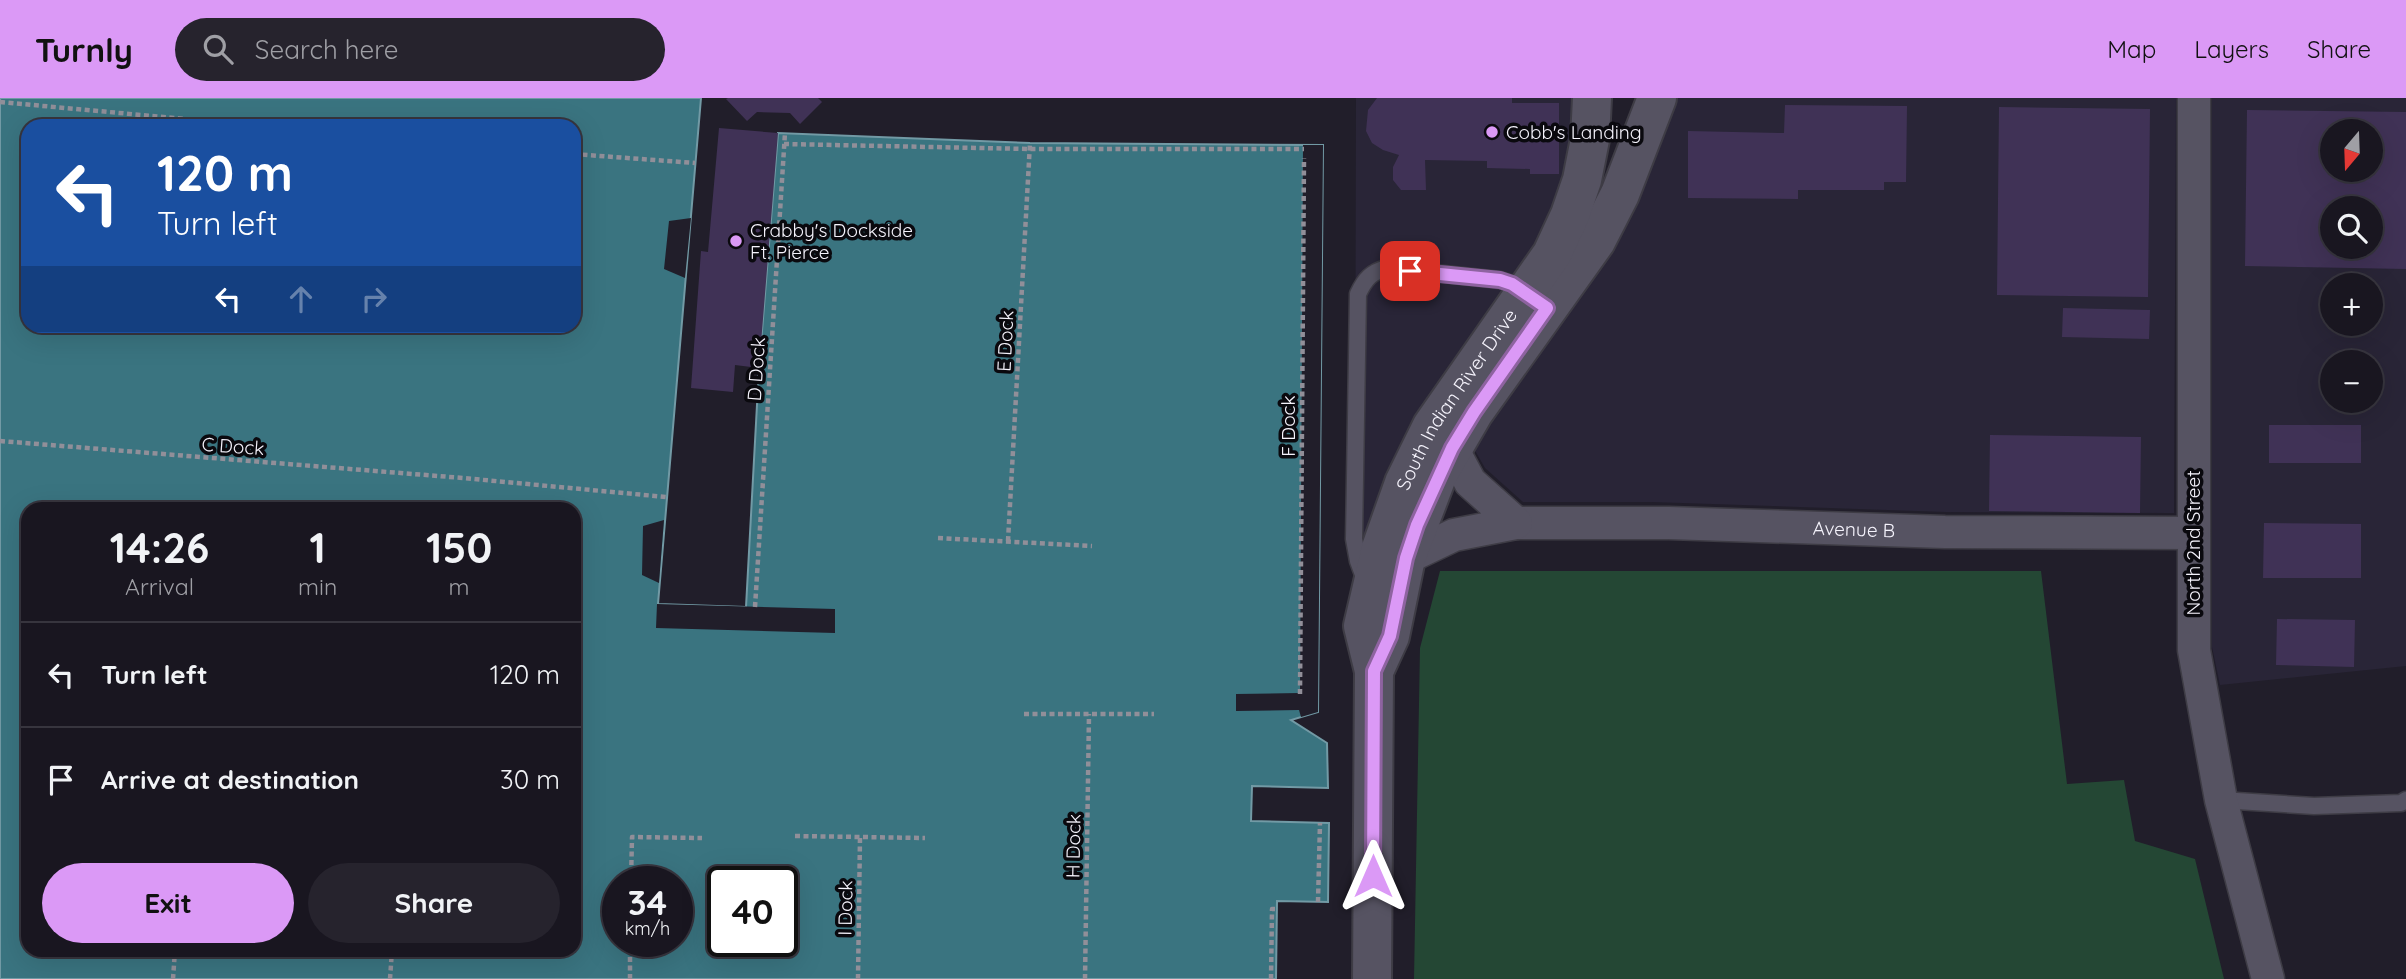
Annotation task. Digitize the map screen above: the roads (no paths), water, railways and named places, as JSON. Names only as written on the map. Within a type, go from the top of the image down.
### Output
[{"type":"street","name":"South Indian River Drive","points":[[1374,671],[1390,636],[1406,558],[1417,525],[1452,448],[1536,300],[1552,254],[1570,215],[1582,180],[1590,139],[1592,98]]},
{"type":"street","name":"South Indian River Drive","points":[[1372,979],[1374,671],[1363,626],[1381,548],[1404,483],[1432,426],[1536,300],[1596,241],[1620,194],[1657,98]]},
{"type":"street","name":"North 2nd Street","points":[[2194,98],[2194,650],[2221,800],[2269,979]]},
{"type":"street","points":[[1452,448],[1470,482],[1516,523]]},
{"type":"street","name":"Avenue B","points":[[1406,558],[1454,535],[1516,523],[1669,523],[1945,532],[2193,533]]},
{"type":"lane","points":[[1370,594],[1358,561],[1354,539],[1358,294],[1365,280],[1374,271],[1387,268],[1500,280],[1512,284],[1536,300]]},
{"type":"lane","points":[[2221,800],[2314,806],[2400,803],[2406,800]]},
{"type":"water","points":[[0,98],[701,98],[658,604],[746,607],[759,368],[778,133],[1030,143],[1323,145],[1318,712],[1291,720],[1327,743],[1328,788],[1252,786],[1251,821],[1329,823],[1328,902],[1277,901],[1276,979],[0,979]]},
{"type":"place","name":"Cobb's Landing","points":[[1492,132]]},
{"type":"place","name":"Crabby's Dockside Ft. Pierce","points":[[736,241]]}]
